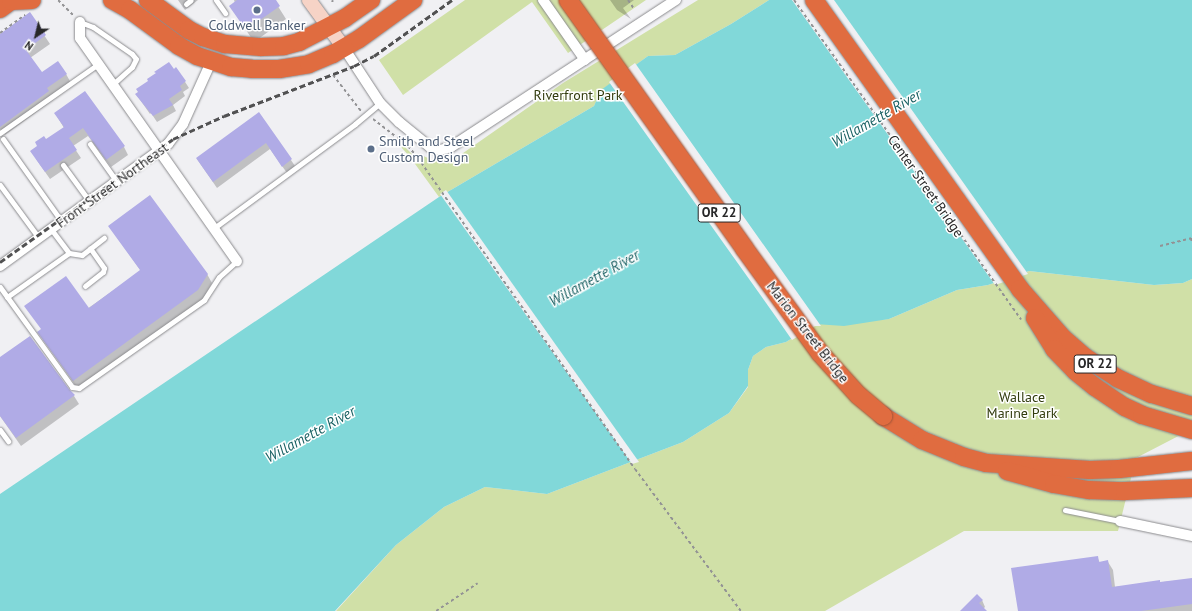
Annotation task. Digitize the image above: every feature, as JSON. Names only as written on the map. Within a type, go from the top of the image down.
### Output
[{"type":"highway","points":[[112,0],[130,10],[179,46],[211,62],[252,70],[279,69],[308,64],[344,48],[413,0]]},
{"type":"highway","points":[[148,0],[178,23],[203,37],[224,44],[242,46],[284,46],[299,42],[329,27],[371,0]]},
{"type":"highway","name":"Marion Street Bridge","points":[[568,0],[820,353],[840,376],[870,406],[902,428],[943,449],[986,463],[1090,470],[1119,469],[1192,461]]},
{"type":"highway","name":"Center Street Bridge","points":[[814,0],[1020,289],[1063,338],[1101,369],[1146,392],[1192,406]]},
{"type":"highway","points":[[5,5],[30,6]]},
{"type":"highway","points":[[211,62],[222,56],[230,54],[242,46]]},
{"type":"highway","name":"Center Street Bridge","points":[[1020,289],[1054,349],[1080,375],[1125,407],[1158,421],[1192,430]]},
{"type":"highway","points":[[986,463],[1040,481],[1089,490],[1125,491],[1192,488]]},
{"type":"street","points":[[309,0],[344,48],[380,102],[400,122],[430,147],[440,150],[450,147],[676,0]]},
{"type":"street","points":[[543,0],[585,60]]},
{"type":"street","points":[[80,22],[80,38],[237,261]]},
{"type":"street","name":"Front Street Northeast","points":[[0,266],[160,151],[173,139],[183,124],[211,62]]},
{"type":"street","points":[[1120,521],[1192,536]]},
{"type":"lane","points":[[186,4],[191,0]]},
{"type":"lane","points":[[216,0],[225,13]]},
{"type":"lane","points":[[80,22],[93,27],[132,54],[136,60],[132,67],[113,84]]},
{"type":"lane","points":[[0,133],[98,64]]},
{"type":"lane","points":[[214,228],[355,124],[380,102]]},
{"type":"lane","points":[[3,139],[62,222]]},
{"type":"lane","points":[[90,144],[117,182]]},
{"type":"lane","points":[[63,165],[90,202]]},
{"type":"lane","points":[[0,185],[39,238]]},
{"type":"lane","points":[[51,229],[69,253]]},
{"type":"lane","points":[[7,297],[69,253],[82,255],[104,238]]},
{"type":"lane","points":[[85,286],[103,272],[104,268],[90,248]]},
{"type":"lane","points":[[0,287],[72,387],[79,388],[204,300],[219,277],[237,261]]},
{"type":"lane","points":[[0,430],[8,441]]},
{"type":"lane","points":[[1065,510],[1120,521]]},
{"type":"path","points":[[58,0],[80,22]]},
{"type":"path","points":[[628,0],[634,9]]},
{"type":"path","name":"Center Street Bridge","points":[[794,0],[1021,320]]},
{"type":"path","points":[[0,32],[30,6]]},
{"type":"path","points":[[333,75],[362,112]]},
{"type":"path","points":[[373,119],[408,146],[432,176],[636,469],[741,611]]},
{"type":"path","points":[[1160,246],[1191,238],[1192,243]]},
{"type":"path","points":[[436,611],[478,583]]},
{"type":"green space","name":"Riverfront Park","points":[[465,0],[646,0],[568,53],[532,2],[403,95],[379,60]]},
{"type":"green space","name":"Riverfront Park","points":[[698,0],[769,0],[731,24],[675,55],[648,56],[602,90],[594,106],[439,197],[401,147],[405,147],[416,158],[421,155],[435,161],[448,161],[456,158],[563,83]]},
{"type":"green space","name":"Wallace Marine Park","points":[[1029,271],[1154,285],[1183,283],[1192,279],[1192,429],[1136,458],[1118,531],[964,531],[825,611],[336,611],[396,545],[444,507],[485,487],[547,494],[683,442],[729,413],[748,387],[748,370],[753,356],[766,347],[786,342],[815,324],[889,319],[957,290],[988,285]]},
{"type":"water","name":"Willamette River","points":[[769,0],[1192,0],[1192,279],[1183,283],[1154,285],[1029,271],[988,285],[957,290],[889,319],[844,326],[815,324],[786,342],[766,347],[753,356],[748,370],[748,386],[729,413],[683,442],[547,494],[485,487],[444,507],[396,545],[335,611],[0,611],[0,494],[439,197],[594,106],[601,90],[648,56],[675,55],[731,24]]},
{"type":"pier","points":[[792,0],[834,0],[1028,274],[995,285]]},
{"type":"pier","points":[[635,63],[821,326],[815,326],[792,340],[609,82]]},
{"type":"pier","points":[[446,190],[639,462],[632,464],[440,194]]},
{"type":"building","points":[[237,0],[276,0],[280,6],[246,30],[229,6]]},
{"type":"building","points":[[30,12],[46,35],[26,50],[42,72],[58,61],[67,74],[47,88],[49,91],[0,127],[0,34]]},
{"type":"building","points":[[169,62],[174,69],[176,67],[186,81],[180,86],[182,90],[169,99],[173,105],[153,116],[135,94],[138,92],[136,89],[148,81],[147,79],[156,73],[154,72]]},
{"type":"building","points":[[85,91],[125,146],[106,160],[83,128],[69,138],[77,150],[45,172],[30,151],[37,146],[35,142],[44,136],[46,139],[64,127],[54,113]]},
{"type":"building","points":[[259,112],[292,159],[282,167],[266,143],[213,182],[196,158]]},
{"type":"building","points":[[150,195],[208,274],[198,290],[73,381],[37,332],[41,329],[24,306],[66,276],[89,308],[140,270],[108,226]]},
{"type":"building","points":[[30,336],[75,395],[16,438],[0,416],[0,357]]},
{"type":"building","points":[[1098,556],[1099,562],[1108,560],[1112,587],[1160,580],[1160,582],[1192,578],[1192,604],[1141,611],[1018,611],[1011,568]]},
{"type":"building","points":[[977,594],[983,600],[979,603],[987,611],[960,611]]},
{"type":"railway","points":[[0,262],[173,139],[224,116],[354,66],[374,56],[452,0]]},
{"type":"place","name":"Coldwell Banker","points":[[257,10]]},
{"type":"place","name":"Smith and Steel Custom Design","points":[[371,149]]}]
